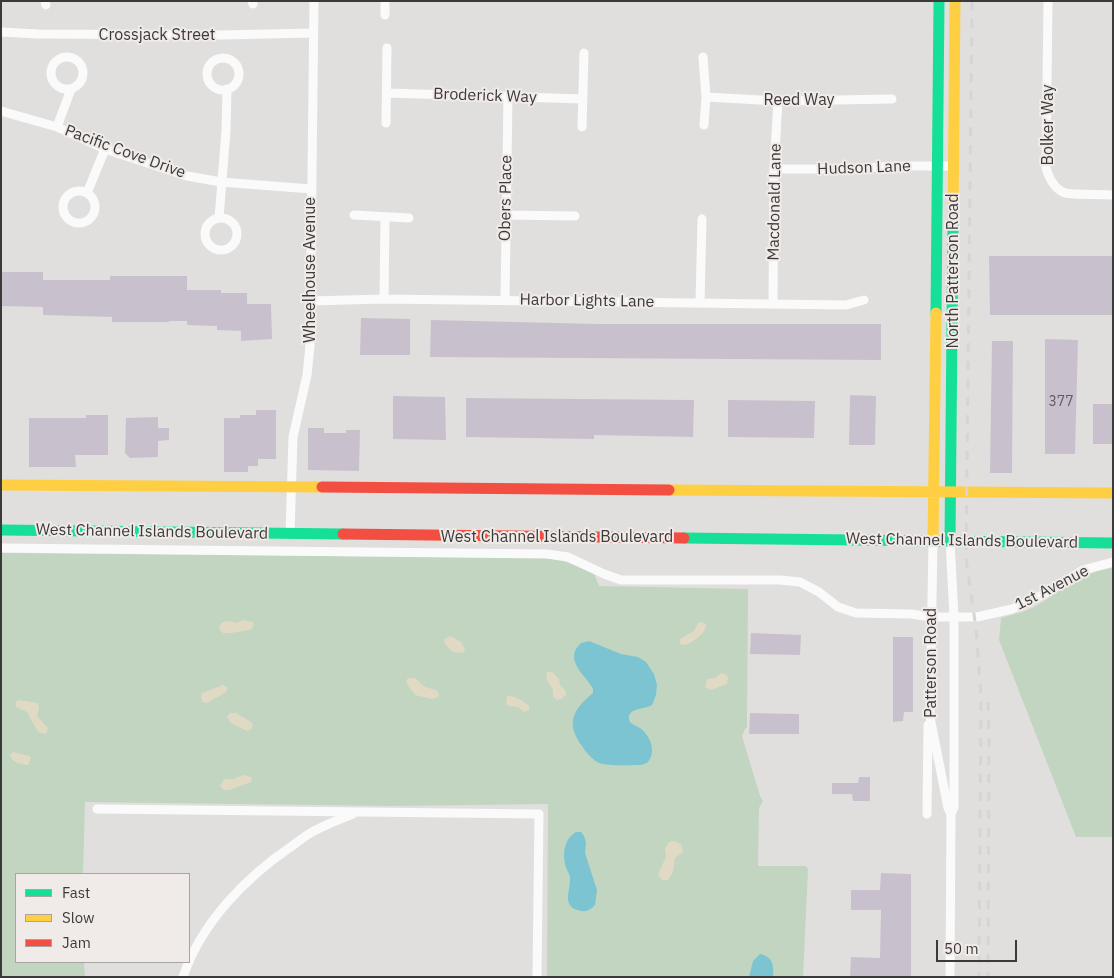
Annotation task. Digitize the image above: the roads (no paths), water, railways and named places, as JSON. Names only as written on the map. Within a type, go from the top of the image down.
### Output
[{"type":"main road","name":"North Patterson Road","points":[[933,540],[939,1]]},
{"type":"main road","name":"North Patterson Road","points":[[950,540],[955,1]]},
{"type":"main road","points":[[1,485],[1113,493]]},
{"type":"main road","name":"West Channel Islands Boulevard","points":[[1,530],[1113,543]]},
{"type":"street","points":[[385,1],[385,15]]},
{"type":"street","name":"Bolker Way","points":[[1048,1],[1046,168],[1048,174],[1052,183],[1064,193],[1113,195]]},
{"type":"street","name":"Wheelhouse Avenue","points":[[290,534],[293,437],[310,358],[312,33],[314,3]]},
{"type":"street","name":"Crossjack Street","points":[[1,32],[183,35],[312,33]]},
{"type":"street","points":[[386,123],[387,48]]},
{"type":"street","points":[[582,127],[584,53]]},
{"type":"street","points":[[703,57],[706,98],[704,125]]},
{"type":"street","points":[[57,127],[71,89]]},
{"type":"street","points":[[218,218],[226,131],[227,89]]},
{"type":"street","name":"Broderick Way","points":[[387,93],[583,100]]},
{"type":"street","name":"Obers Place","points":[[505,300],[508,97]]},
{"type":"street","name":"Reed Way","points":[[706,98],[778,101],[892,99]]},
{"type":"street","name":"Macdonald Lane","points":[[773,304],[774,169],[778,101]]},
{"type":"street","name":"Pacific Cove Drive","points":[[1,111],[57,127],[105,149],[170,171],[221,182],[311,188]]},
{"type":"street","points":[[87,193],[105,149]]},
{"type":"street","name":"Hudson Lane","points":[[774,169],[954,166]]},
{"type":"street","points":[[354,215],[409,218]]},
{"type":"street","points":[[506,215],[575,216]]},
{"type":"street","points":[[384,299],[385,218]]},
{"type":"street","points":[[700,302],[702,219]]},
{"type":"street","name":"Harbor Lights Lane","points":[[310,301],[384,299],[846,305],[864,300]]},
{"type":"street","name":"Patterson Road","points":[[933,540],[930,717],[948,808],[951,814]]},
{"type":"street","name":"Patterson Road","points":[[950,540],[954,618],[954,807],[951,814],[950,977]]},
{"type":"street","name":"1st Avenue","points":[[1,548],[547,554],[568,557],[621,580],[780,580],[800,582],[819,592],[838,607],[856,612],[954,618],[983,616],[1012,609],[1044,594],[1083,570],[1113,562]]},
{"type":"street","points":[[927,814],[927,727],[930,717]]},
{"type":"street","points":[[97,809],[539,814],[538,977]]},
{"type":"street","points":[[190,960],[210,925],[248,879],[270,860],[313,832],[357,812]]},
{"type":"street","points":[[183,977],[188,963]]},
{"type":"water","points":[[589,641],[621,654],[638,657],[646,662],[654,674],[657,685],[652,705],[632,712],[629,717],[630,722],[644,731],[650,740],[652,754],[647,763],[641,765],[607,765],[599,763],[588,754],[578,740],[573,726],[573,719],[579,706],[593,693],[593,689],[578,668],[574,656],[576,649],[581,643]]},
{"type":"water","points":[[576,832],[581,832],[584,836],[586,842],[585,853],[597,890],[595,905],[585,911],[571,906],[568,898],[570,875],[566,868],[564,852],[569,839]]},
{"type":"water","points":[[760,954],[768,957],[772,962],[773,977],[749,977],[753,961]]},
{"type":"railway","points":[[972,1],[966,559],[976,628],[981,695],[979,977]]},
{"type":"railway","points":[[988,702],[988,977]]}]
